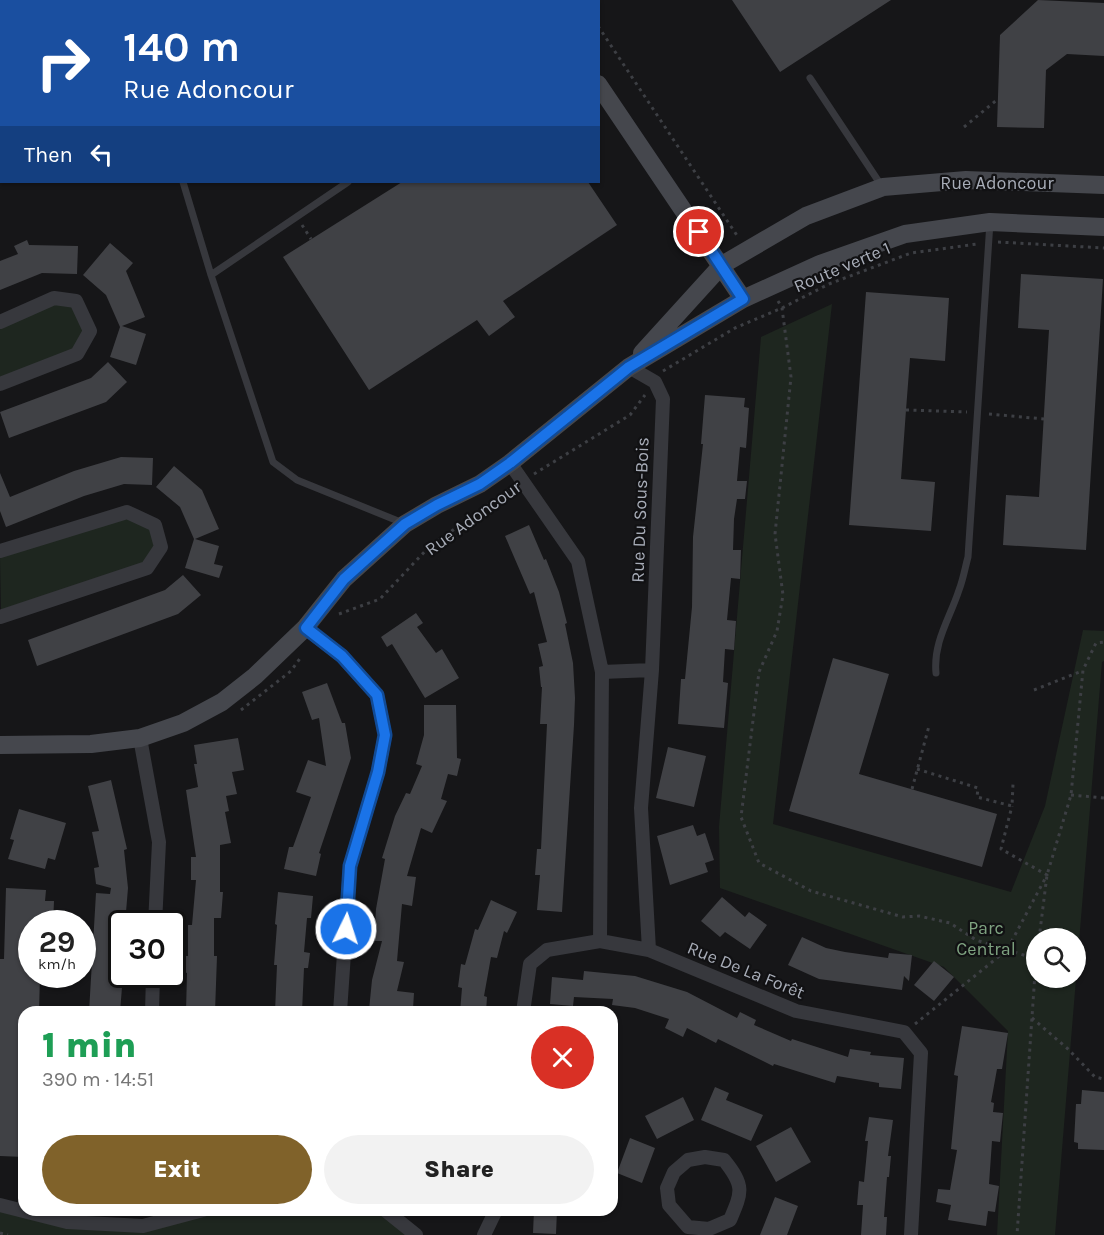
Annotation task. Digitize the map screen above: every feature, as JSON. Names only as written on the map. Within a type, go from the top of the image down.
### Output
[{"type":"street","points":[[600,87],[743,299]]},
{"type":"street","name":"Rue Adoncour","points":[[629,367],[722,265],[806,216],[883,187],[966,180],[1104,185]]},
{"type":"street","name":"Rue Adoncour","points":[[0,746],[91,744],[140,738],[183,723],[222,702],[312,633],[344,579],[405,524],[480,484],[510,463],[629,367],[743,299],[820,264],[905,234],[990,222],[1104,227]]},
{"type":"street","points":[[0,322],[54,298],[76,301],[90,331],[77,354],[0,384]]},
{"type":"street","points":[[629,367],[655,382]]},
{"type":"street","name":"Rue Du Sous-Bois","points":[[649,950],[641,808],[652,670],[663,399],[655,382]]},
{"type":"street","points":[[510,463],[578,561],[602,672],[600,941]]},
{"type":"street","points":[[0,551],[127,512],[154,525],[160,547],[147,568],[0,616]]},
{"type":"street","points":[[312,633],[342,656],[377,695],[385,735],[378,772],[350,866],[340,1006]]},
{"type":"street","points":[[602,672],[652,670]]},
{"type":"street","points":[[140,738],[159,842],[156,910]]},
{"type":"street","name":"Rue De La Forêt","points":[[525,1006],[530,963],[547,950],[600,941],[649,950],[795,1011],[904,1032]]},
{"type":"street","points":[[152,1006],[153,988]]},
{"type":"street","points":[[904,1032],[921,1053],[911,1235]]},
{"type":"street","points":[[705,1157],[724,1160],[735,1174],[741,1194],[730,1220],[709,1229],[686,1231],[669,1205],[667,1188],[674,1172],[688,1161],[705,1157]]},
{"type":"street","points":[[0,1205],[18,1210]]},
{"type":"street","points":[[44,1216],[68,1222],[143,1226],[180,1216]]},
{"type":"street","points":[[143,1216],[143,1226]]},
{"type":"street","points":[[392,1216],[416,1235]]},
{"type":"street","points":[[484,1235],[493,1216]]},
{"type":"lane","points":[[810,78],[883,187]]},
{"type":"lane","points":[[183,183],[273,462],[297,480],[405,524]]},
{"type":"lane","points":[[211,275],[347,183]]},
{"type":"lane","points":[[936,673],[934,659],[940,634],[959,591],[968,557],[990,222]]},
{"type":"path","points":[[600,29],[747,251]]},
{"type":"path","points":[[964,127],[998,99]]},
{"type":"path","points":[[302,225],[311,239]]},
{"type":"path","name":"Route verte 1","points":[[770,287],[782,308],[829,284],[911,254],[989,242],[1104,248]]},
{"type":"path","points":[[782,308],[791,377],[776,534],[783,595],[777,631],[759,672],[741,817],[759,863],[811,891],[903,916],[919,916],[950,923],[976,940],[1036,959],[1017,1235]]},
{"type":"path","name":"Rue Adoncour","points":[[237,712],[247,707],[291,670],[312,633],[339,614],[380,598],[429,547],[523,481],[630,415],[665,369],[735,328],[782,308]]},
{"type":"path","points":[[1040,928],[1047,875],[1071,795],[1083,670],[1096,643],[1104,642]]},
{"type":"path","points":[[1034,690],[1083,670]]},
{"type":"path","points":[[912,789],[929,726]]},
{"type":"path","points":[[918,769],[978,788],[977,797],[1012,806]]},
{"type":"path","points":[[1013,784],[1012,806],[1001,849],[1047,875]]},
{"type":"path","points":[[1071,795],[1104,798]]},
{"type":"path","points":[[904,1032],[1007,950],[1047,875]]},
{"type":"path","points":[[1032,1018],[1068,1049],[1095,1077],[1104,1079]]},
{"type":"path","points":[[0,1233],[8,1235]]},
{"type":"green space","points":[[54,304],[73,305],[84,331],[73,350],[0,378],[0,327]]},
{"type":"green space","name":"Parc Central","points":[[832,304],[773,824],[1011,892],[1045,806],[1083,630],[1104,631],[1104,661],[1102,662],[1080,928],[1026,928],[1026,988],[1075,988],[1055,1235],[997,1235],[1008,1031],[944,967],[720,888],[719,827],[761,337]]},
{"type":"green space","points":[[127,517],[151,529],[155,546],[143,564],[1,611],[0,557]]},
{"type":"green space","points":[[0,1205],[18,1210],[18,1216],[43,1216],[67,1222],[143,1226],[183,1216],[391,1216],[416,1235],[0,1235]]},
{"type":"building","points":[[732,0],[891,0],[780,72]]},
{"type":"building","points":[[1038,0],[1104,3],[1104,56],[1067,54],[1046,70],[1044,128],[997,127],[1000,35]]},
{"type":"building","points":[[400,183],[589,183],[617,225],[503,301],[515,317],[489,336],[477,320],[369,390],[283,257]]},
{"type":"building","points":[[27,240],[29,245],[78,246],[77,274],[42,273],[0,290],[0,261],[18,254],[14,246]]},
{"type":"building","points":[[110,243],[133,263],[126,271],[145,317],[122,326],[146,334],[136,365],[110,357],[120,327],[106,295],[83,275]]},
{"type":"building","points":[[1021,274],[1103,279],[1086,550],[1003,545],[1006,495],[1039,497],[1049,330],[1018,328]]},
{"type":"building","points":[[866,292],[949,298],[945,361],[910,358],[901,479],[935,482],[931,531],[849,525]]},
{"type":"building","points":[[108,362],[127,382],[106,402],[9,438],[0,412],[91,378]]},
{"type":"building","points":[[705,395],[745,398],[744,407],[749,408],[746,448],[740,447],[737,481],[747,481],[745,499],[737,499],[734,519],[733,550],[741,550],[740,579],[731,578],[727,620],[736,621],[734,650],[725,649],[723,682],[728,683],[724,728],[678,724],[681,679],[685,679],[692,607],[693,537],[703,444],[701,444]]},
{"type":"building","points":[[121,457],[153,458],[152,485],[124,484],[84,496],[6,527],[0,511],[0,473],[10,497],[74,471]]},
{"type":"building","points":[[174,466],[202,490],[219,529],[195,539],[219,546],[214,564],[223,566],[219,578],[185,568],[194,539],[180,507],[156,487]]},
{"type":"building","points":[[529,525],[559,592],[567,623],[565,624],[573,663],[574,725],[562,912],[537,910],[540,875],[535,875],[537,849],[541,849],[547,724],[540,724],[542,687],[539,667],[543,666],[538,644],[547,642],[534,592],[530,594],[505,536]]},
{"type":"building","points":[[183,575],[201,595],[178,614],[37,666],[28,640],[165,590]]},
{"type":"building","points":[[416,613],[423,623],[417,627],[436,653],[442,649],[459,678],[425,698],[392,644],[387,647],[381,637]]},
{"type":"building","points":[[833,658],[889,674],[859,774],[997,814],[982,867],[789,811]]},
{"type":"building","points":[[327,683],[342,723],[345,723],[351,758],[319,853],[321,854],[316,876],[284,869],[289,847],[293,847],[311,797],[296,792],[308,760],[326,766],[319,718],[312,720],[302,692]]},
{"type":"building","points":[[424,705],[456,705],[457,758],[461,759],[457,776],[448,774],[441,799],[447,801],[432,833],[421,828],[407,876],[416,877],[412,906],[402,904],[397,961],[404,962],[397,991],[414,993],[413,1006],[369,1006],[372,980],[382,941],[374,941],[376,909],[385,859],[382,858],[395,816],[406,793],[410,794],[422,766],[416,764],[424,735]]},
{"type":"building","points":[[238,738],[244,770],[232,772],[237,794],[226,796],[229,811],[225,812],[231,843],[220,845],[220,892],[223,892],[221,918],[214,918],[214,956],[217,956],[215,1006],[186,1006],[188,925],[192,925],[196,880],[191,880],[191,857],[196,857],[186,790],[198,787],[194,764],[197,764],[194,745]]},
{"type":"building","points":[[668,747],[706,756],[694,807],[656,798]]},
{"type":"building","points":[[111,780],[127,849],[124,850],[128,888],[126,910],[108,910],[108,988],[122,988],[120,1006],[89,1006],[90,988],[96,988],[96,893],[110,894],[111,888],[96,884],[94,868],[99,867],[92,832],[99,831],[88,786]]},
{"type":"building","points":[[19,809],[66,823],[55,860],[48,858],[45,869],[8,859],[14,840],[10,839]]},
{"type":"building","points":[[693,825],[697,836],[705,833],[714,860],[705,863],[708,872],[670,885],[657,836]]},
{"type":"building","points":[[6,888],[46,890],[45,901],[54,901],[54,910],[18,910],[18,988],[40,988],[39,1006],[18,1006],[18,1157],[0,1156],[0,959],[4,959]]},
{"type":"building","points":[[278,892],[313,896],[311,918],[307,918],[304,952],[310,953],[308,968],[304,968],[302,1006],[275,1006],[277,965],[274,965],[277,925],[275,924]]},
{"type":"building","points":[[722,897],[745,917],[749,912],[767,925],[750,949],[725,932],[720,937],[701,921]]},
{"type":"building","points":[[491,900],[517,912],[507,933],[504,931],[497,958],[491,957],[484,996],[487,997],[486,1006],[460,1006],[462,988],[458,987],[461,964],[465,965],[475,929],[478,930]]},
{"type":"building","points":[[802,937],[826,948],[845,952],[888,958],[889,953],[912,955],[909,981],[904,976],[902,990],[819,979],[788,965]]},
{"type":"building","points":[[934,961],[954,977],[934,1001],[914,985]]},
{"type":"building","points":[[584,971],[635,976],[687,992],[737,1018],[740,1012],[756,1020],[754,1025],[791,1041],[792,1039],[848,1057],[850,1049],[871,1052],[870,1055],[904,1058],[901,1089],[879,1087],[879,1083],[837,1076],[835,1083],[774,1064],[773,1066],[718,1039],[716,1043],[687,1028],[683,1037],[665,1028],[669,1019],[635,1008],[612,1005],[613,999],[574,997],[573,1006],[550,1004],[552,977],[583,980]]},
{"type":"building","points":[[962,1026],[1008,1033],[1002,1069],[997,1069],[991,1102],[994,1103],[993,1112],[1003,1113],[1000,1142],[992,1141],[989,1184],[999,1186],[995,1212],[988,1211],[986,1226],[948,1220],[951,1205],[936,1202],[938,1189],[950,1190],[957,1150],[951,1149],[958,1076],[954,1075]]},
{"type":"building","points":[[715,1087],[729,1093],[726,1100],[763,1115],[751,1141],[701,1120]]},
{"type":"building","points":[[1082,1090],[1104,1092],[1104,1150],[1078,1149],[1078,1143],[1074,1142],[1076,1104],[1081,1104]]},
{"type":"building","points":[[683,1097],[694,1120],[657,1139],[645,1116]]},
{"type":"building","points":[[869,1117],[893,1120],[884,1217],[887,1217],[886,1235],[861,1235],[863,1205],[857,1205],[859,1181],[864,1182],[868,1141],[865,1141]]},
{"type":"building","points":[[791,1127],[811,1162],[776,1182],[756,1146]]},
{"type":"building","points":[[630,1138],[655,1148],[642,1183],[618,1173]]},
{"type":"building","points":[[775,1197],[798,1206],[787,1235],[760,1235]]},
{"type":"building","points":[[534,1216],[557,1216],[556,1234],[533,1233]]},
{"type":"route","points":[[346,929],[350,866],[378,772],[385,735],[377,695],[342,656],[306,628],[344,579],[405,524],[480,484],[510,463],[629,367],[743,299],[699,232]]}]
